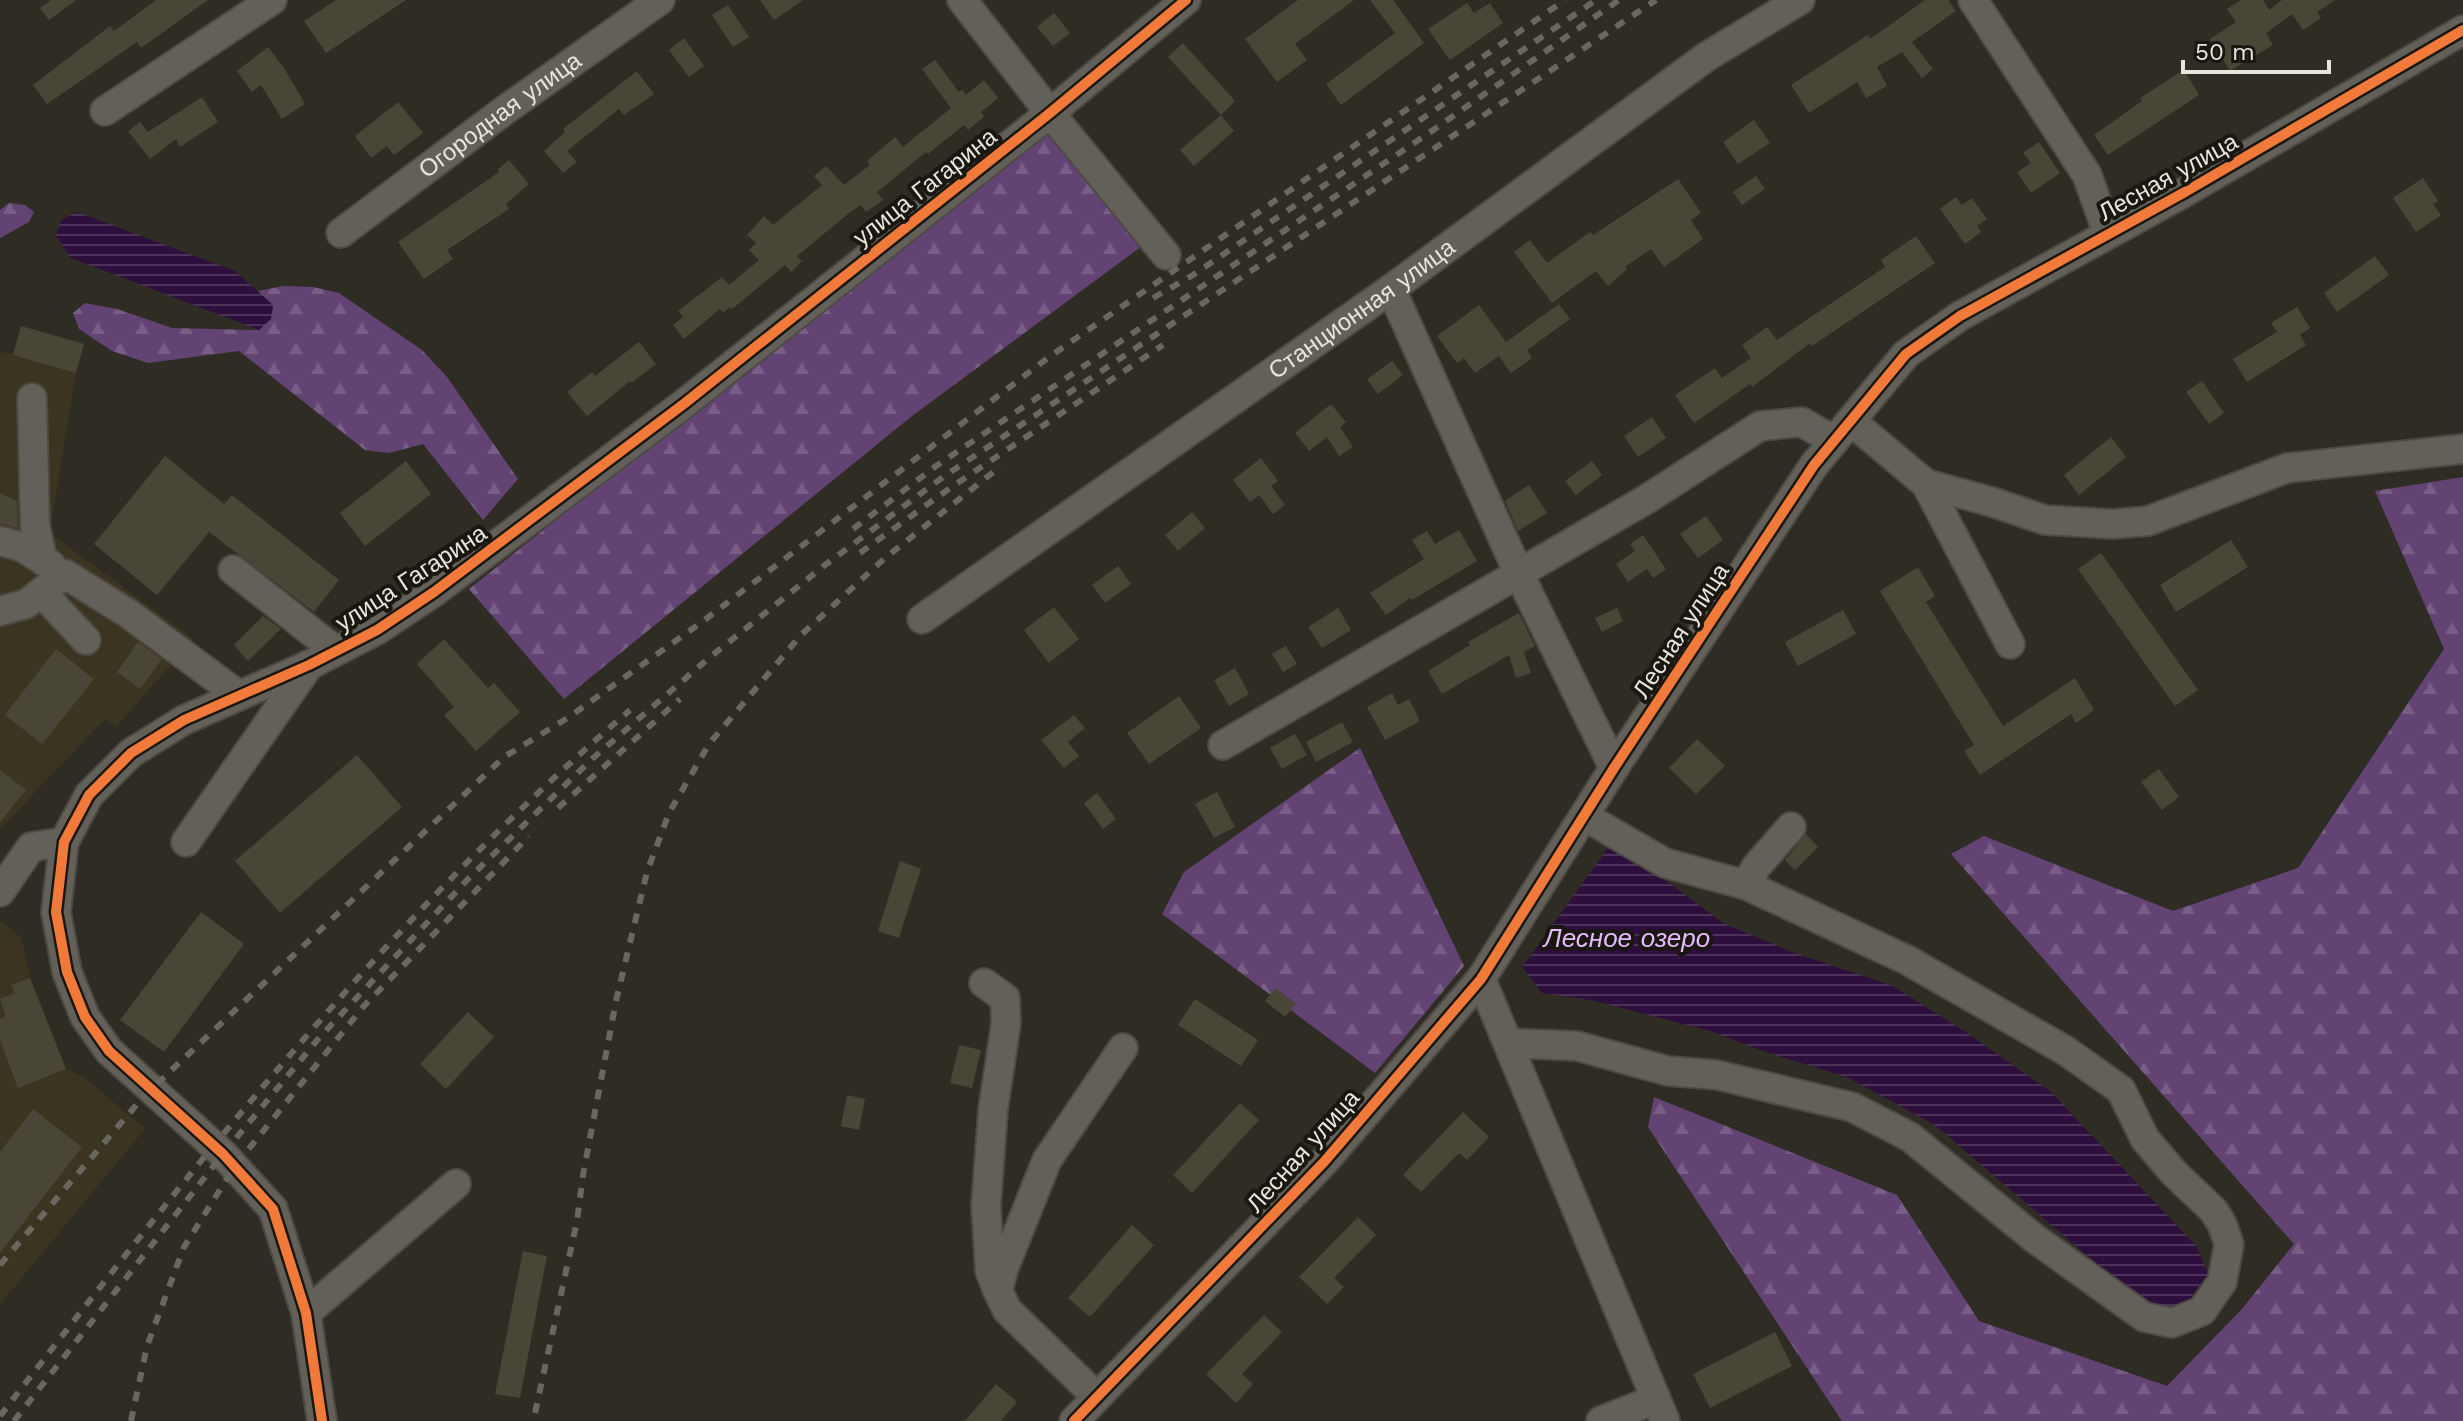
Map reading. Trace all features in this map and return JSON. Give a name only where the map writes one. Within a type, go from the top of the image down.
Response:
[{"type":"street","points":[[105,111],[272,0]]},
{"type":"street","name":"Огородная улица","points":[[341,233],[505,110],[660,0]]},
{"type":"street","points":[[962,0],[1166,255]]},
{"type":"street","name":"улица Гагарина","points":[[322,1421],[306,1313],[273,1209],[223,1154],[109,1051],[85,1017],[67,972],[56,912],[64,842],[89,795],[131,753],[184,720],[237,694],[309,665],[377,630],[497,546],[685,403],[1050,113],[1186,0]]},
{"type":"street","name":"Станционная улица","points":[[922,619],[1391,289],[1706,57],[1800,0]]},
{"type":"street","points":[[1973,0],[2087,175],[2108,234]]},
{"type":"street","name":"Лесная улица","points":[[1074,1421],[1324,1162],[1481,979],[1614,768],[1814,465],[1906,354],[1960,316],[2463,30]]},
{"type":"street","points":[[1391,289],[1519,574],[1614,768]]},
{"type":"street","points":[[32,398],[35,525],[54,567]]},
{"type":"street","points":[[1223,745],[1647,499],[1760,426],[1802,422],[1843,431],[1926,484],[2045,520],[2113,524],[2148,521],[2287,468],[2463,449]]},
{"type":"street","points":[[1926,484],[2010,644]]},
{"type":"street","points":[[0,541],[22,547],[129,614],[237,694]]},
{"type":"street","points":[[0,611],[26,604],[41,592],[54,567]]},
{"type":"street","points":[[233,570],[336,651]]},
{"type":"street","points":[[41,592],[86,640]]},
{"type":"street","points":[[186,842],[309,665]]},
{"type":"street","points":[[1508,1043],[1577,1046],[1668,1071],[1717,1075],[1852,1107],[1910,1137],[2034,1238],[2144,1317],[2172,1323],[2202,1311],[2222,1282],[2229,1244],[2222,1224],[2214,1211],[2174,1173],[2145,1139],[2121,1090],[2066,1051],[1907,960],[1746,885],[1665,863],[1584,816]]},
{"type":"street","points":[[1746,885],[1756,867],[1791,827]]},
{"type":"street","points":[[0,892],[31,847],[64,842]]},
{"type":"street","points":[[1481,979],[1660,1410],[1601,1421]]},
{"type":"street","points":[[984,983],[1005,998],[1006,1011],[993,1110],[986,1206],[990,1271],[1007,1310],[1097,1397]]},
{"type":"street","points":[[998,1291],[1003,1270],[1047,1160],[1123,1048]]},
{"type":"street","points":[[306,1313],[456,1184]]},
{"type":"shaded area","points":[[21,326],[84,344],[76,373],[50,533],[194,639],[116,727],[105,719],[0,829],[0,352],[13,354]]},
{"type":"shaded area","points":[[0,920],[22,938],[30,978],[66,1069],[84,1077],[145,1129],[0,1304]]},
{"type":"green space","points":[[1049,129],[1142,246],[912,416],[564,699],[469,589]]},
{"type":"green space","points":[[9,203],[25,205],[34,212],[29,222],[0,238],[0,210]]},
{"type":"green space","points":[[283,286],[313,287],[339,293],[422,350],[447,377],[518,479],[483,520],[423,444],[389,453],[365,450],[239,351],[148,363],[112,351],[79,329],[73,313],[85,303],[117,309],[172,328],[259,330],[270,319],[273,306],[258,291]]},
{"type":"green space","points":[[2463,477],[2463,1421],[1842,1421],[1648,1127],[1654,1097],[1897,1195],[1979,1321],[2167,1386],[2242,1309],[2294,1244],[1951,854],[1984,836],[2173,911],[2298,868],[2444,649],[2375,491]]},
{"type":"green space","points":[[1360,748],[1464,966],[1375,1073],[1162,914],[1184,872]]},
{"type":"water","points":[[77,212],[235,271],[273,305],[271,319],[259,330],[71,258],[56,236],[61,220]]},
{"type":"water","name":"Лесное озеро","points":[[1611,844],[1633,856],[1723,923],[1792,952],[1893,986],[2050,1091],[2197,1247],[2208,1274],[2190,1299],[2155,1314],[1935,1125],[1847,1077],[1707,1030],[1591,1000],[1542,993],[1522,967]]},
{"type":"building","points":[[51,0],[76,0],[49,20],[40,8]]},
{"type":"building","points":[[156,0],[208,0],[141,48],[137,42],[47,104],[33,85],[110,26],[114,31]]},
{"type":"building","points":[[336,0],[406,0],[326,53],[304,21]]},
{"type":"building","points":[[760,0],[803,0],[774,20]]},
{"type":"building","points":[[1298,0],[1354,0],[1295,44],[1307,60],[1277,82],[1245,39]]},
{"type":"building","points":[[1370,0],[1393,0],[1424,43],[1341,105],[1326,84],[1395,33]]},
{"type":"building","points":[[1925,0],[1948,0],[1956,11],[1912,42],[1933,69],[1922,78],[1902,52],[1877,67],[1887,86],[1866,98],[1857,82],[1809,113],[1791,85],[1868,35],[1870,39]]},
{"type":"building","points":[[2241,0],[2263,0],[2269,10],[2282,0],[2335,0],[2317,12],[2321,18],[2303,30],[2292,14],[2266,33],[2273,45],[2230,71],[2210,39],[2236,22],[2227,9]]},
{"type":"building","points":[[1467,3],[1474,13],[1490,3],[1503,23],[1450,60],[1428,29]]},
{"type":"building","points":[[728,5],[749,37],[733,47],[712,15]]},
{"type":"building","points":[[1054,13],[1070,33],[1053,46],[1037,27]]},
{"type":"building","points":[[684,38],[704,66],[689,77],[669,50]]},
{"type":"building","points":[[1183,43],[1235,101],[1221,115],[1168,57]]},
{"type":"building","points":[[268,47],[305,104],[282,119],[261,85],[252,92],[237,71]]},
{"type":"building","points":[[935,60],[959,92],[962,90],[966,95],[984,80],[998,98],[981,112],[984,117],[968,130],[964,125],[877,192],[883,200],[866,212],[861,205],[849,213],[797,256],[802,261],[791,272],[785,265],[732,309],[730,307],[723,313],[720,309],[684,339],[673,325],[683,317],[678,311],[722,277],[729,285],[759,260],[749,250],[756,243],[747,235],[764,216],[773,225],[822,185],[814,176],[826,166],[844,185],[870,165],[867,161],[895,137],[903,147],[951,108],[922,69]]},
{"type":"building","points":[[2184,70],[2199,95],[2108,155],[2094,135],[2142,101],[2140,98]]},
{"type":"building","points":[[637,71],[654,94],[624,115],[619,109],[567,151],[577,162],[563,173],[544,151],[565,132],[563,129]]},
{"type":"building","points":[[202,97],[218,122],[180,147],[176,139],[150,159],[128,131],[140,122],[148,132]]},
{"type":"building","points":[[398,102],[423,133],[394,155],[387,146],[371,158],[355,136]]},
{"type":"building","points":[[1221,115],[1234,131],[1194,166],[1180,150]]},
{"type":"building","points":[[1754,120],[1770,143],[1738,164],[1723,142]]},
{"type":"building","points":[[2039,142],[2060,173],[2031,193],[2017,172],[2031,163],[2023,153]]},
{"type":"building","points":[[509,160],[529,184],[506,204],[509,209],[447,250],[453,259],[424,279],[398,242],[499,172],[497,170]]},
{"type":"building","points":[[1756,176],[1765,189],[1742,205],[1733,192]]},
{"type":"building","points":[[2423,178],[2438,201],[2433,204],[2441,215],[2416,232],[2393,198]]},
{"type":"building","points":[[1678,179],[1701,213],[1691,220],[1703,239],[1664,267],[1651,249],[1625,267],[1627,269],[1608,286],[1596,271],[1552,303],[1514,252],[1530,240],[1547,263],[1590,232],[1593,235]]},
{"type":"building","points":[[1956,197],[1962,205],[1972,198],[1987,219],[1977,226],[1981,232],[1965,244],[1940,209]]},
{"type":"building","points":[[1916,236],[1935,263],[1812,346],[1810,343],[1752,387],[1750,384],[1694,423],[1675,395],[1715,368],[1722,378],[1751,358],[1742,345],[1767,327],[1777,340],[1885,267],[1881,260]]},
{"type":"building","points":[[2375,256],[2389,275],[2337,312],[2324,293]]},
{"type":"building","points":[[1559,304],[1570,319],[1527,350],[1532,358],[1511,373],[1499,356],[1475,373],[1464,358],[1457,363],[1437,336],[1479,305],[1506,342]]},
{"type":"building","points":[[2297,307],[2310,328],[2300,335],[2306,345],[2247,382],[2233,359],[2277,332],[2271,323]]},
{"type":"building","points":[[21,326],[84,344],[76,373],[13,355]]},
{"type":"building","points":[[639,342],[656,364],[587,416],[567,392],[592,372],[595,376]]},
{"type":"building","points":[[1392,361],[1403,375],[1378,394],[1367,379]]},
{"type":"building","points":[[2202,381],[2224,413],[2209,424],[2186,392]]},
{"type":"building","points":[[1331,404],[1346,422],[1340,427],[1353,447],[1339,456],[1327,437],[1309,451],[1295,433]]},
{"type":"building","points":[[1652,417],[1666,438],[1638,457],[1624,436]]},
{"type":"building","points":[[2111,437],[2126,457],[2079,495],[2064,475]]},
{"type":"building","points":[[165,456],[224,504],[232,495],[339,580],[314,612],[209,532],[157,595],[94,544]]},
{"type":"building","points":[[1261,458],[1278,481],[1271,486],[1285,505],[1273,514],[1259,495],[1250,502],[1233,480]]},
{"type":"building","points":[[406,461],[431,494],[365,546],[340,513]]},
{"type":"building","points":[[1592,461],[1602,475],[1576,495],[1565,481]]},
{"type":"building","points":[[1529,485],[1547,513],[1518,531],[1505,501]]},
{"type":"building","points":[[0,493],[17,501],[18,528],[0,524]]},
{"type":"building","points":[[1192,512],[1205,528],[1178,551],[1165,535]]},
{"type":"building","points":[[1706,516],[1723,540],[1698,558],[1680,534]]},
{"type":"building","points":[[1459,530],[1477,561],[1386,615],[1370,593],[1424,559],[1412,540],[1427,531],[1435,544]]},
{"type":"building","points":[[1643,535],[1666,569],[1653,578],[1647,569],[1628,582],[1616,564],[1635,551],[1630,544]]},
{"type":"building","points":[[2231,540],[2248,567],[2176,612],[2160,585]]},
{"type":"building","points":[[2101,553],[2198,690],[2175,706],[2078,569]]},
{"type":"building","points":[[1118,566],[1131,584],[1105,603],[1092,585]]},
{"type":"building","points":[[1918,567],[1935,596],[1926,602],[2003,726],[2075,678],[2094,710],[2076,723],[2071,714],[1980,775],[1964,751],[1974,745],[1880,591]]},
{"type":"building","points":[[1054,607],[1079,639],[1049,663],[1024,630]]},
{"type":"building","points":[[1338,608],[1351,630],[1322,648],[1308,627]]},
{"type":"building","points":[[1617,608],[1623,621],[1602,632],[1595,618]]},
{"type":"building","points":[[1843,610],[1856,634],[1798,666],[1785,642]]},
{"type":"building","points":[[1519,613],[1535,646],[1524,652],[1531,673],[1516,678],[1509,655],[1442,694],[1428,671],[1470,645],[1468,642]]},
{"type":"building","points":[[263,616],[281,629],[248,661],[234,645]]},
{"type":"building","points":[[444,639],[488,688],[494,683],[520,712],[476,751],[444,715],[454,707],[417,664]]},
{"type":"building","points":[[138,642],[162,659],[140,689],[117,672]]},
{"type":"building","points":[[1286,646],[1297,664],[1283,672],[1272,654]]},
{"type":"building","points":[[56,649],[94,679],[42,744],[5,715]]},
{"type":"building","points":[[1235,668],[1249,694],[1229,706],[1214,680]]},
{"type":"building","points":[[1392,693],[1398,705],[1409,699],[1420,721],[1385,740],[1367,707]]},
{"type":"building","points":[[1179,696],[1201,728],[1149,764],[1127,733]]},
{"type":"building","points":[[1074,715],[1085,728],[1068,742],[1079,756],[1064,768],[1041,740]]},
{"type":"building","points":[[1342,722],[1353,742],[1316,762],[1306,742]]},
{"type":"building","points":[[1295,734],[1307,755],[1282,769],[1270,748]]},
{"type":"building","points":[[1697,739],[1725,766],[1696,794],[1669,768]]},
{"type":"building","points":[[357,755],[402,807],[280,913],[235,861]]},
{"type":"building","points":[[2159,769],[2179,797],[2162,810],[2141,782]]},
{"type":"building","points":[[0,770],[26,790],[0,822]]},
{"type":"building","points":[[1217,792],[1235,827],[1214,838],[1195,804]]},
{"type":"building","points":[[1097,793],[1116,819],[1103,829],[1084,803]]},
{"type":"building","points":[[1806,834],[1818,847],[1795,870],[1785,860]]},
{"type":"building","points":[[900,861],[921,869],[899,938],[878,931]]},
{"type":"building","points":[[201,912],[244,944],[164,1052],[120,1020]]},
{"type":"building","points":[[30,978],[66,1069],[18,1088],[0,1040],[0,1019],[6,1017],[0,999],[15,993],[11,985]]},
{"type":"building","points":[[1276,988],[1296,1004],[1285,1017],[1265,1001]]},
{"type":"building","points":[[1195,999],[1258,1040],[1241,1066],[1178,1025]]},
{"type":"building","points":[[468,1012],[494,1037],[446,1089],[420,1064]]},
{"type":"building","points":[[959,1045],[981,1050],[972,1088],[950,1083]]},
{"type":"building","points":[[847,1095],[865,1099],[859,1130],[841,1126]]},
{"type":"building","points":[[1240,1103],[1259,1120],[1192,1193],[1173,1175]]},
{"type":"building","points":[[33,1109],[82,1147],[0,1253],[0,1152]]},
{"type":"building","points":[[1463,1112],[1489,1137],[1467,1160],[1459,1153],[1421,1192],[1403,1175]]},
{"type":"building","points":[[1358,1217],[1376,1235],[1334,1278],[1344,1287],[1327,1304],[1299,1277]]},
{"type":"building","points":[[1132,1225],[1154,1245],[1090,1317],[1068,1298]]},
{"type":"building","points":[[523,1251],[547,1256],[520,1398],[495,1394]]},
{"type":"building","points":[[1264,1315],[1282,1332],[1242,1374],[1253,1384],[1236,1403],[1206,1374]]},
{"type":"building","points":[[1775,1332],[1792,1366],[1710,1408],[1693,1374]]},
{"type":"building","points":[[996,1384],[1017,1402],[1001,1421],[965,1421]]},
{"type":"railway","points":[[0,1265],[144,1096],[504,757],[569,717],[702,622],[1049,357],[1565,0]]},
{"type":"railway","points":[[1153,298],[1193,275],[1596,0]]},
{"type":"railway","points":[[853,529],[936,466],[1426,135],[1619,0]]},
{"type":"railway","points":[[14,1421],[223,1154],[319,1038],[469,878],[592,759],[709,658],[825,565],[943,477],[1656,0]]},
{"type":"railway","points":[[860,553],[950,488],[1163,345]]},
{"type":"railway","points":[[535,1413],[577,1221],[616,1001],[647,872],[669,813],[709,744],[801,635],[885,558],[1001,466]]},
{"type":"railway","points":[[558,808],[680,699]]},
{"type":"railway","points":[[0,1416],[221,1137],[376,958],[457,872],[630,710]]},
{"type":"railway","points":[[131,1421],[147,1346],[184,1247],[235,1166],[363,1007],[529,836]]},
{"type":"cycle path","points":[[322,1421],[306,1313],[273,1209],[223,1154],[109,1051],[85,1017],[67,972],[56,912],[64,842],[89,795],[131,753],[184,720],[309,665],[377,630],[434,592],[685,403],[1050,113],[1186,0]]},
{"type":"cycle path","points":[[1074,1421],[1324,1162],[1481,979],[1614,768],[1814,465],[1906,354],[1960,316],[2185,192],[2463,30]]}]
